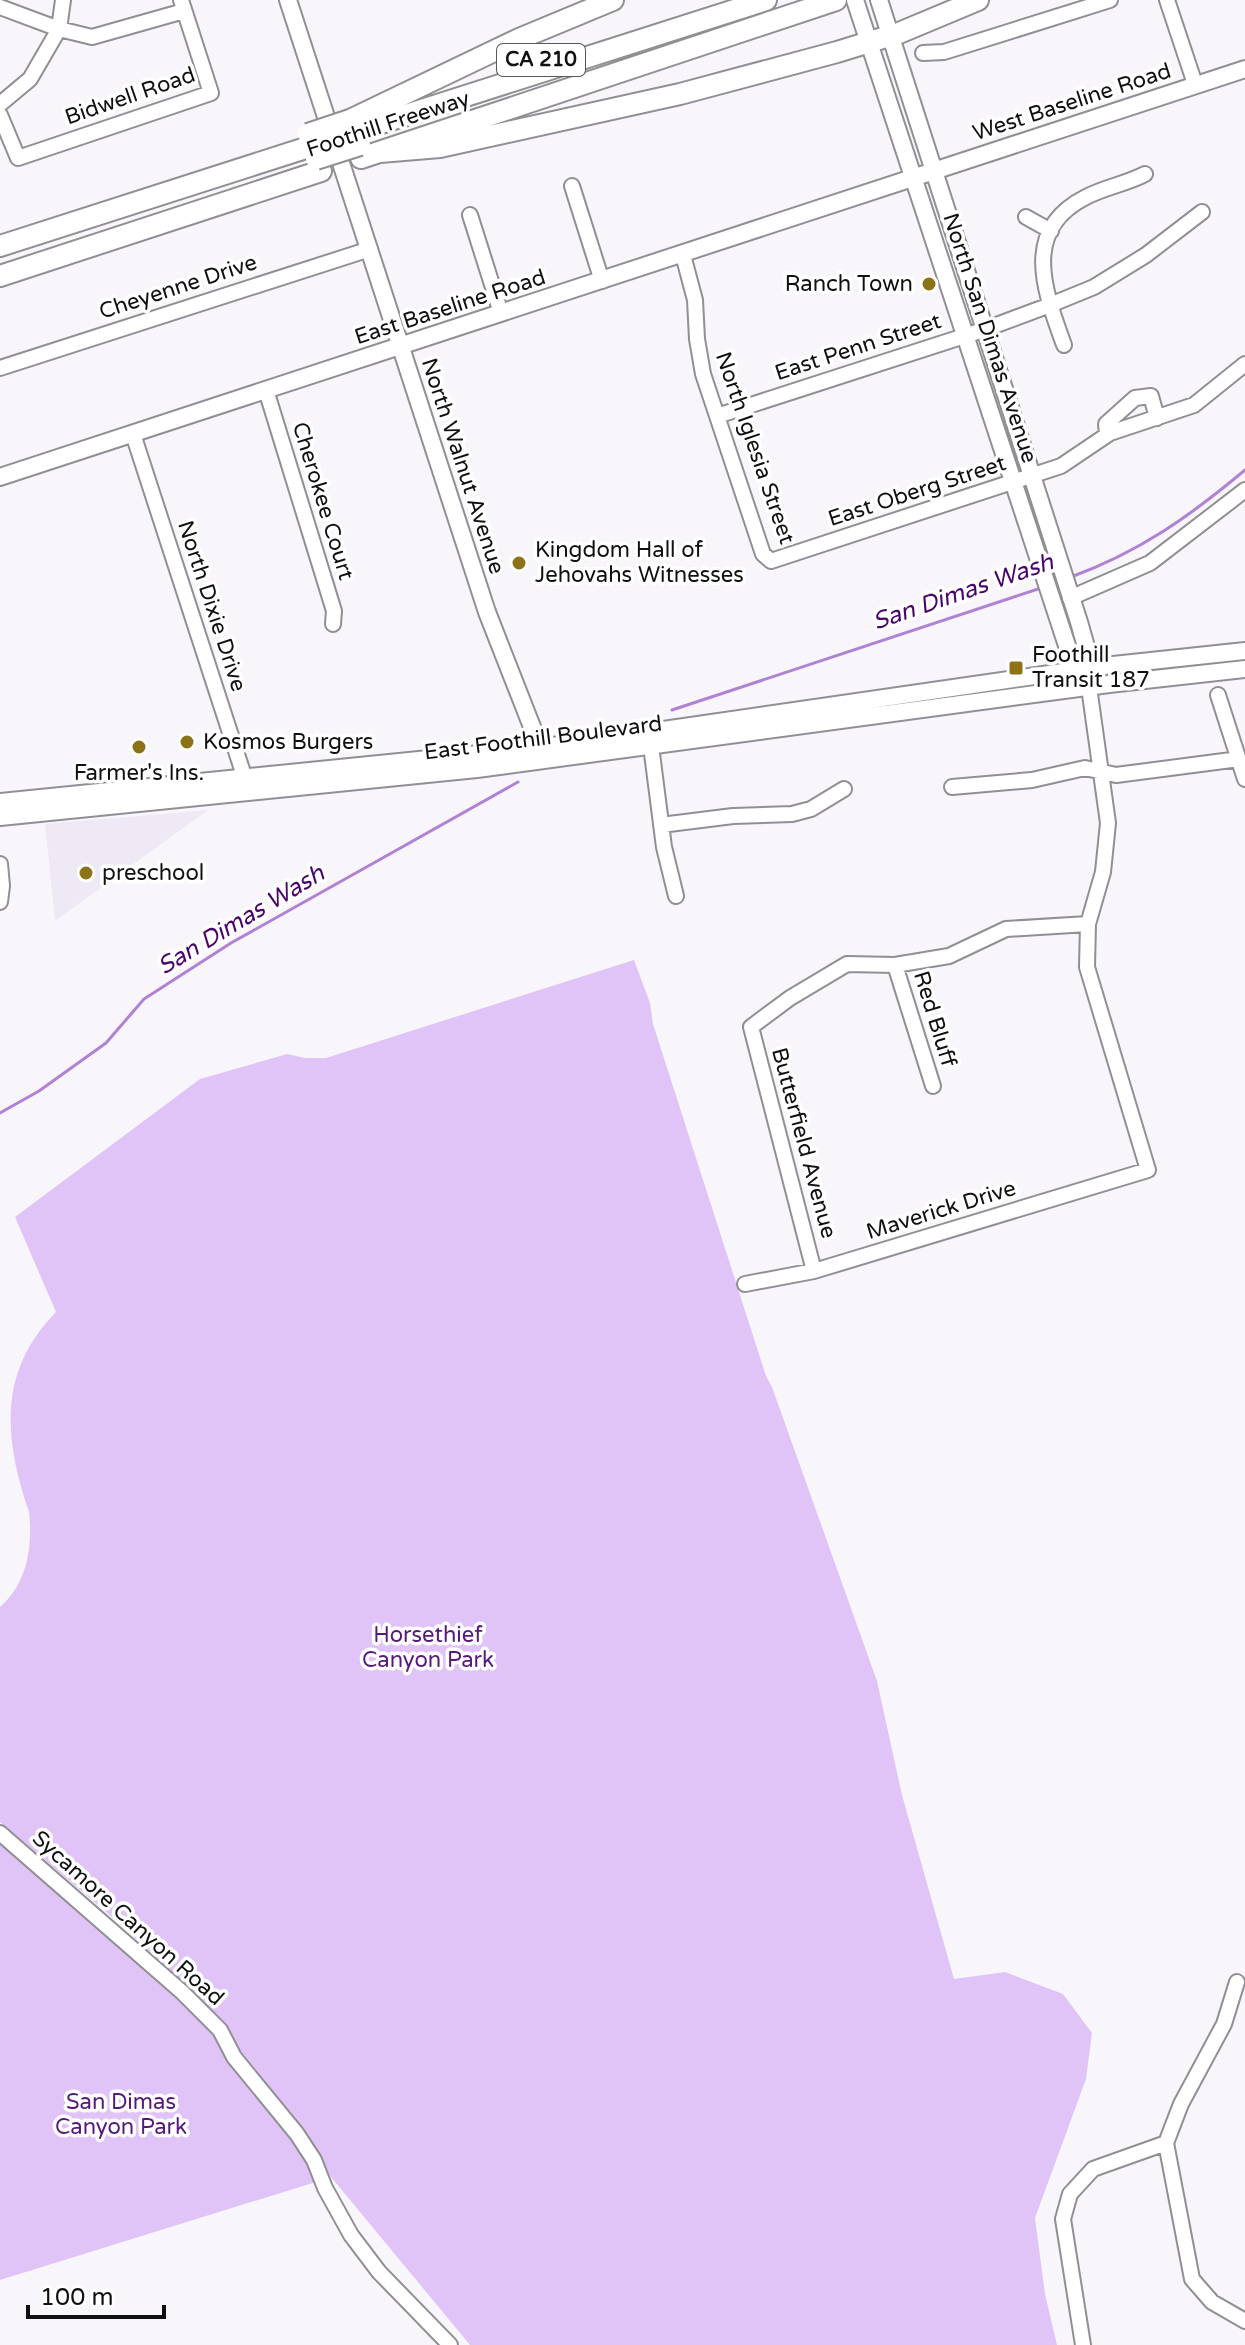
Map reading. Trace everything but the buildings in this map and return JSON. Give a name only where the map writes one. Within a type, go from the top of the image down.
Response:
[{"type":"highway","points":[[361,141],[519,39],[613,0]]},
{"type":"highway","name":"Foothill Freeway","points":[[0,276],[315,152],[361,141],[731,0]]},
{"type":"highway","points":[[361,141],[766,0]]},
{"type":"highway","points":[[361,141],[440,147],[615,109],[868,42],[978,0]]},
{"type":"highway","name":"Foothill Freeway","points":[[0,236],[361,141],[451,114],[479,120],[832,2]]},
{"type":"highway","points":[[0,246],[315,152]]},
{"type":"highway","points":[[0,261],[315,152]]},
{"type":"main road","name":"North Walnut Avenue","points":[[288,0],[487,612],[542,754]]},
{"type":"main road","name":"North San Dimas Avenue","points":[[855,0],[966,335],[1059,586],[1089,687]]},
{"type":"main road","name":"North San Dimas Avenue","points":[[879,0],[983,330],[1022,480]]},
{"type":"main road","name":"West Baseline Road","points":[[914,178],[1245,69]]},
{"type":"main road","name":"East Baseline Road","points":[[0,476],[914,178]]},
{"type":"main road","name":"East Foothill Boulevard","points":[[650,740],[1083,669],[1245,651]]},
{"type":"main road","name":"East Foothill Boulevard","points":[[0,802],[247,784],[400,778],[650,740],[1245,669]]},
{"type":"main road","name":"East Foothill Boulevard","points":[[0,817],[247,784]]},
{"type":"street","points":[[0,104],[30,79],[59,29],[63,0]]},
{"type":"street","points":[[923,53],[944,52],[1110,0]]},
{"type":"street","points":[[1167,0],[1195,84]]},
{"type":"street","points":[[0,7],[59,29],[92,37],[183,6]]},
{"type":"street","name":"Bidwell Road","points":[[0,115],[18,158],[211,93],[183,6]]},
{"type":"street","points":[[1064,345],[1042,275],[1041,257],[1051,231],[1064,213],[1086,197],[1127,184],[1145,174]]},
{"type":"street","points":[[572,186],[602,281]]},
{"type":"street","name":"East Penn Street","points":[[717,416],[983,330],[1094,287],[1146,255],[1202,212]]},
{"type":"street","points":[[470,215],[501,313]]},
{"type":"street","points":[[1026,217],[1051,231]]},
{"type":"street","name":"Cheyenne Drive","points":[[0,368],[370,249]]},
{"type":"street","name":"North Iglesia Street","points":[[683,255],[695,300],[703,374],[763,554],[771,561]]},
{"type":"street","points":[[1157,418],[1151,396],[1135,398],[1106,424],[1107,434],[1157,418],[1194,405],[1245,364]]},
{"type":"street","name":"Cherokee Court","points":[[266,390],[334,611],[333,624]]},
{"type":"street","name":"North Dixie Drive","points":[[133,434],[247,784]]},
{"type":"street","name":"East Oberg Street","points":[[771,561],[1061,466],[1107,434]]},
{"type":"street","points":[[1059,586],[1150,563],[1245,490]]},
{"type":"street","points":[[895,965],[949,956],[1006,929],[1088,924],[1103,872],[1108,823],[1089,687]]},
{"type":"street","points":[[1218,695],[1245,779]]},
{"type":"street","points":[[650,740],[661,825],[676,896]]},
{"type":"street","points":[[952,787],[1032,780],[1085,768],[1116,775],[1239,759]]},
{"type":"street","points":[[661,825],[733,816],[792,814],[811,809],[844,789]]},
{"type":"street","points":[[0,864],[0,902]]},
{"type":"street","name":"Maverick Drive","points":[[745,1284],[814,1271],[1148,1170],[1087,967],[1088,924]]},
{"type":"street","name":"Butterfield Avenue","points":[[814,1271],[751,1027],[790,998],[847,964],[895,965]]},
{"type":"street","name":"Red Bluff","points":[[895,965],[933,1086]]},
{"type":"street","name":"Sycamore Canyon Road","points":[[0,1833],[182,1992],[220,2030],[234,2057],[297,2134],[314,2160],[325,2188],[351,2235],[379,2272],[450,2345]]},
{"type":"street","points":[[1237,1982],[1224,2024],[1181,2104],[1166,2143],[1192,2279],[1212,2302],[1245,2321]]},
{"type":"street","points":[[1083,2345],[1063,2219],[1070,2194],[1093,2169],[1166,2143]]},
{"type":"shaded area","name":"preschool","points":[[208,810],[55,921],[45,824]]},
{"type":"green space","name":"Horsethief Canyon Park","points":[[634,960],[766,1376],[877,1681],[902,1795],[954,1979],[1005,1972],[1063,1994],[1092,2033],[1086,2079],[1035,2218],[1045,2294],[1057,2345],[470,2345],[331,2177],[309,2136],[193,1991],[0,1822],[0,1607],[22,1576],[30,1538],[29,1512],[14,1456],[11,1404],[24,1356],[56,1312],[15,1217],[200,1079],[287,1054],[326,1058]]},
{"type":"green space","name":"San Dimas Canyon Park","points":[[0,1842],[181,1999],[213,2035],[309,2164],[316,2182],[0,2280]]},
{"type":"waterway","name":"San Dimas Wash","points":[[1071,577],[1141,545],[1204,503],[1245,470]]},
{"type":"waterway","name":"San Dimas Wash","points":[[672,710],[1041,588]]},
{"type":"waterway","name":"San Dimas Wash","points":[[0,1113],[39,1091],[106,1043],[144,999],[231,943],[518,782]]},
{"type":"place","name":"Ranch Town","points":[[929,284]]},
{"type":"place","name":"Kingdom Hall of Jehovahs Witnesses","points":[[519,563]]},
{"type":"place","name":"Foothill Transit 187","points":[[1016,668]]},
{"type":"place","name":"Kosmos Burgers","points":[[187,742]]},
{"type":"place","name":"Farmer's Ins.","points":[[139,747]]},
{"type":"place","name":"preschool","points":[[86,873]]}]
